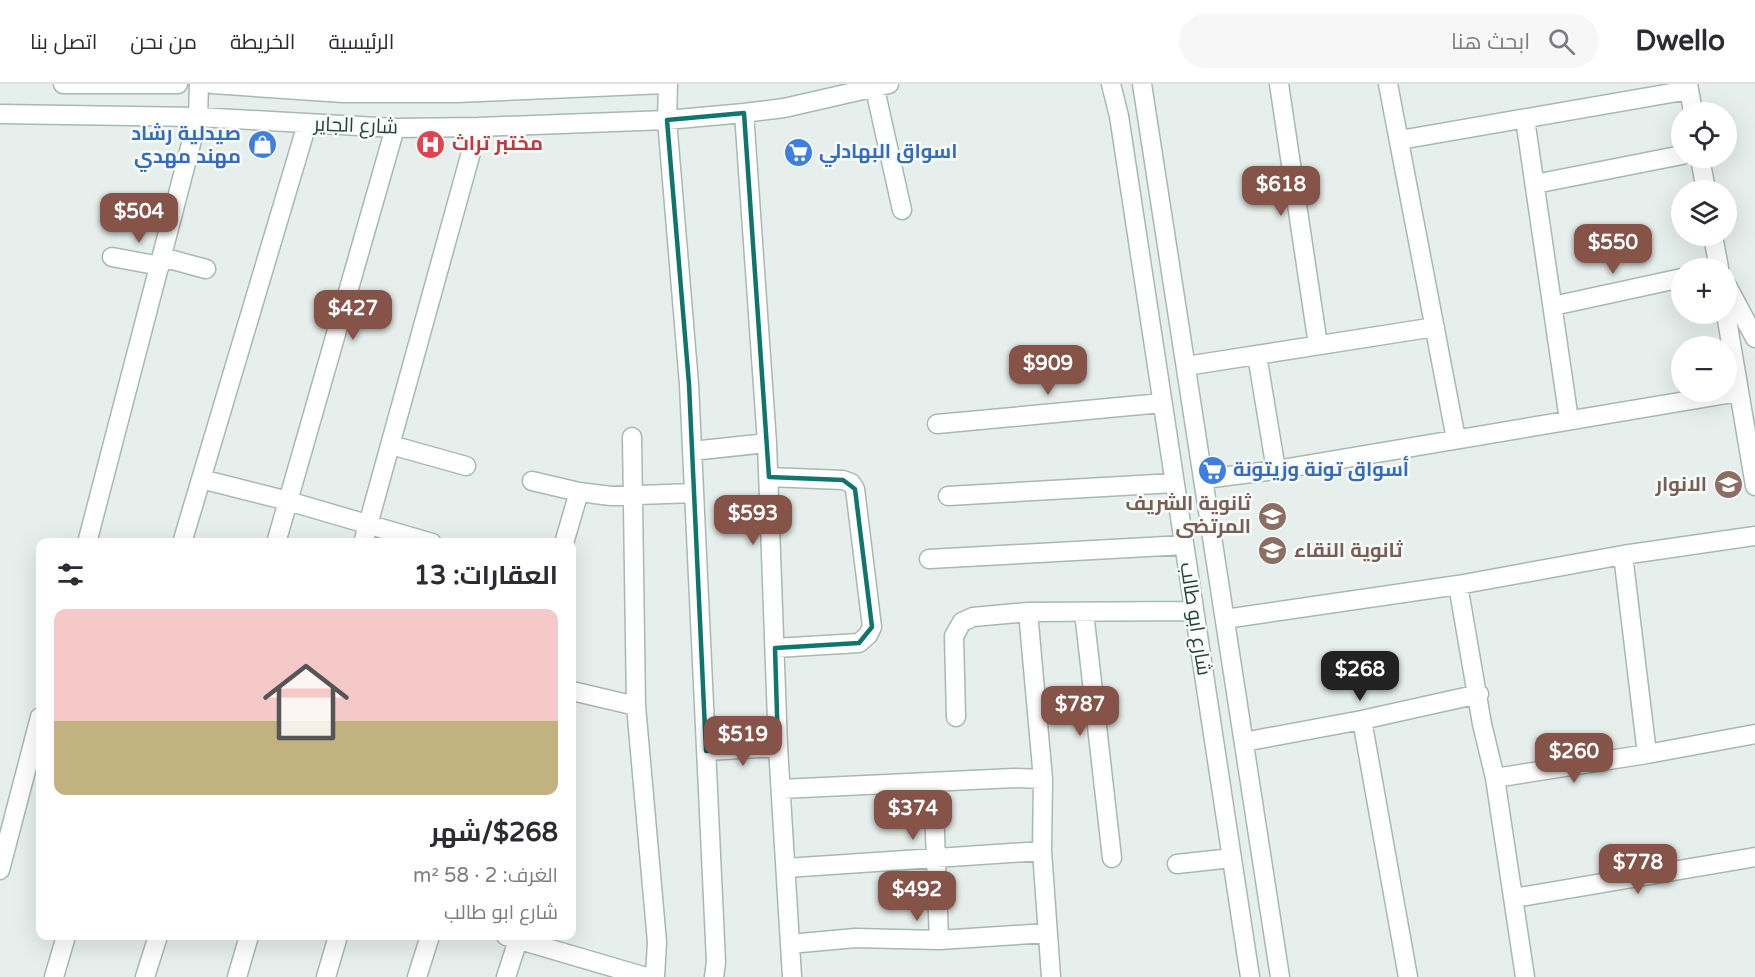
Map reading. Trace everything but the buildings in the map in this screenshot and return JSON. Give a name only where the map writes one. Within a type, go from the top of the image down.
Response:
[{"type":"street","points":[[63,84],[176,84],[175,117]]},
{"type":"street","points":[[88,538],[198,117],[200,84]]},
{"type":"street","name":"شارع الجاير","points":[[212,84],[343,88],[667,84]]},
{"type":"street","points":[[667,84],[666,120],[689,384],[716,962],[714,977]]},
{"type":"street","name":"شارع ابو طالب","points":[[1111,84],[1119,116],[1250,977]]},
{"type":"street","name":"شارع ابو طالب","points":[[1142,84],[1280,977]]},
{"type":"street","points":[[1279,84],[1318,345]]},
{"type":"street","points":[[1388,84],[1456,440]]},
{"type":"street","points":[[882,86],[902,210]]},
{"type":"street","name":"شارع الجاير","points":[[0,114],[198,117],[395,128],[478,127],[666,120],[744,113],[784,108],[882,86]]},
{"type":"street","points":[[1400,140],[1689,87],[1691,102]]},
{"type":"street","points":[[1119,116],[1147,109]]},
{"type":"street","points":[[744,113],[769,477],[778,747],[792,977]]},
{"type":"street","points":[[1526,118],[1569,420]]},
{"type":"street","points":[[183,538],[307,124]]},
{"type":"street","points":[[365,538],[478,127]]},
{"type":"street","points":[[277,538],[395,128]]},
{"type":"street","points":[[1535,184],[1671,158]]},
{"type":"street","points":[[112,258],[206,269]]},
{"type":"street","points":[[1553,306],[1671,280]]},
{"type":"street","points":[[1737,304],[1755,338]]},
{"type":"street","points":[[1728,324],[1755,486]]},
{"type":"street","points":[[1186,366],[1435,327]]},
{"type":"street","points":[[1257,355],[1276,470]]},
{"type":"street","points":[[1203,479],[1276,470],[1739,392]]},
{"type":"street","points":[[937,424],[1162,403]]},
{"type":"street","points":[[632,437],[636,706],[657,942],[655,977]]},
{"type":"street","points":[[692,451],[767,443]]},
{"type":"street","points":[[391,445],[466,466]]},
{"type":"street","points":[[769,477],[843,480],[851,483],[855,489],[872,627],[859,643],[775,648]]},
{"type":"street","points":[[201,479],[288,501],[415,538]]},
{"type":"street","points":[[532,481],[579,492],[611,496],[694,493]]},
{"type":"street","points":[[948,496],[1174,483]]},
{"type":"street","points":[[565,538],[579,492]]},
{"type":"street","points":[[1225,619],[1458,585],[1623,555],[1755,536]]},
{"type":"street","points":[[929,559],[1184,545]]},
{"type":"street","points":[[1623,555],[1647,754]]},
{"type":"street","points":[[1458,585],[1479,694],[1482,724],[1495,777],[1525,977]]},
{"type":"street","points":[[956,717],[954,636],[962,622],[972,617],[1028,612],[1194,610]]},
{"type":"street","points":[[1028,612],[1043,778],[1042,851],[1051,977]]},
{"type":"street","points":[[1084,612],[1112,858]]},
{"type":"street","points":[[576,692],[636,706]]},
{"type":"street","points":[[1249,741],[1362,720],[1479,694]]},
{"type":"street","points":[[1362,720],[1408,977]]},
{"type":"street","points":[[0,870],[36,732]]},
{"type":"street","points":[[1495,777],[1647,754],[1755,734]]},
{"type":"street","points":[[706,751],[778,747]]},
{"type":"street","points":[[781,789],[1043,778]]},
{"type":"street","points":[[933,782],[939,940]]},
{"type":"street","points":[[786,868],[1042,851]]},
{"type":"street","points":[[1514,898],[1755,857]]},
{"type":"street","points":[[1177,864],[1232,858]]},
{"type":"street","points":[[1241,921],[1270,916]]},
{"type":"street","points":[[790,944],[855,938],[939,940],[1047,933]]},
{"type":"street","points":[[54,977],[65,940]]},
{"type":"street","points":[[145,977],[157,940]]},
{"type":"street","points":[[237,977],[248,940]]},
{"type":"street","points":[[326,977],[337,940]]},
{"type":"street","points":[[417,977],[429,940]]},
{"type":"street","points":[[506,977],[512,940]]},
{"type":"street","points":[[519,940],[646,977]]},
{"type":"highlighted area","points":[[744,113],[769,477],[843,480],[855,489],[872,627],[859,643],[775,648],[778,747],[706,751],[689,384],[667,120]]},
{"type":"place","name":"مختبر تراث","points":[[431,144]]},
{"type":"place","name":"صيدلية رشاد مهند مهدي","points":[[262,145]]},
{"type":"place","name":"اسواق البهادلي","points":[[798,152]]},
{"type":"place","name":"أسواق تونة وزيتونة","points":[[1212,470]]},
{"type":"place","name":"الانوار","points":[[1728,485]]},
{"type":"place","name":"ثانوية الشريف المرتضى","points":[[1272,516]]},
{"type":"place","name":"ثانوية النقاء","points":[[1273,551]]}]
